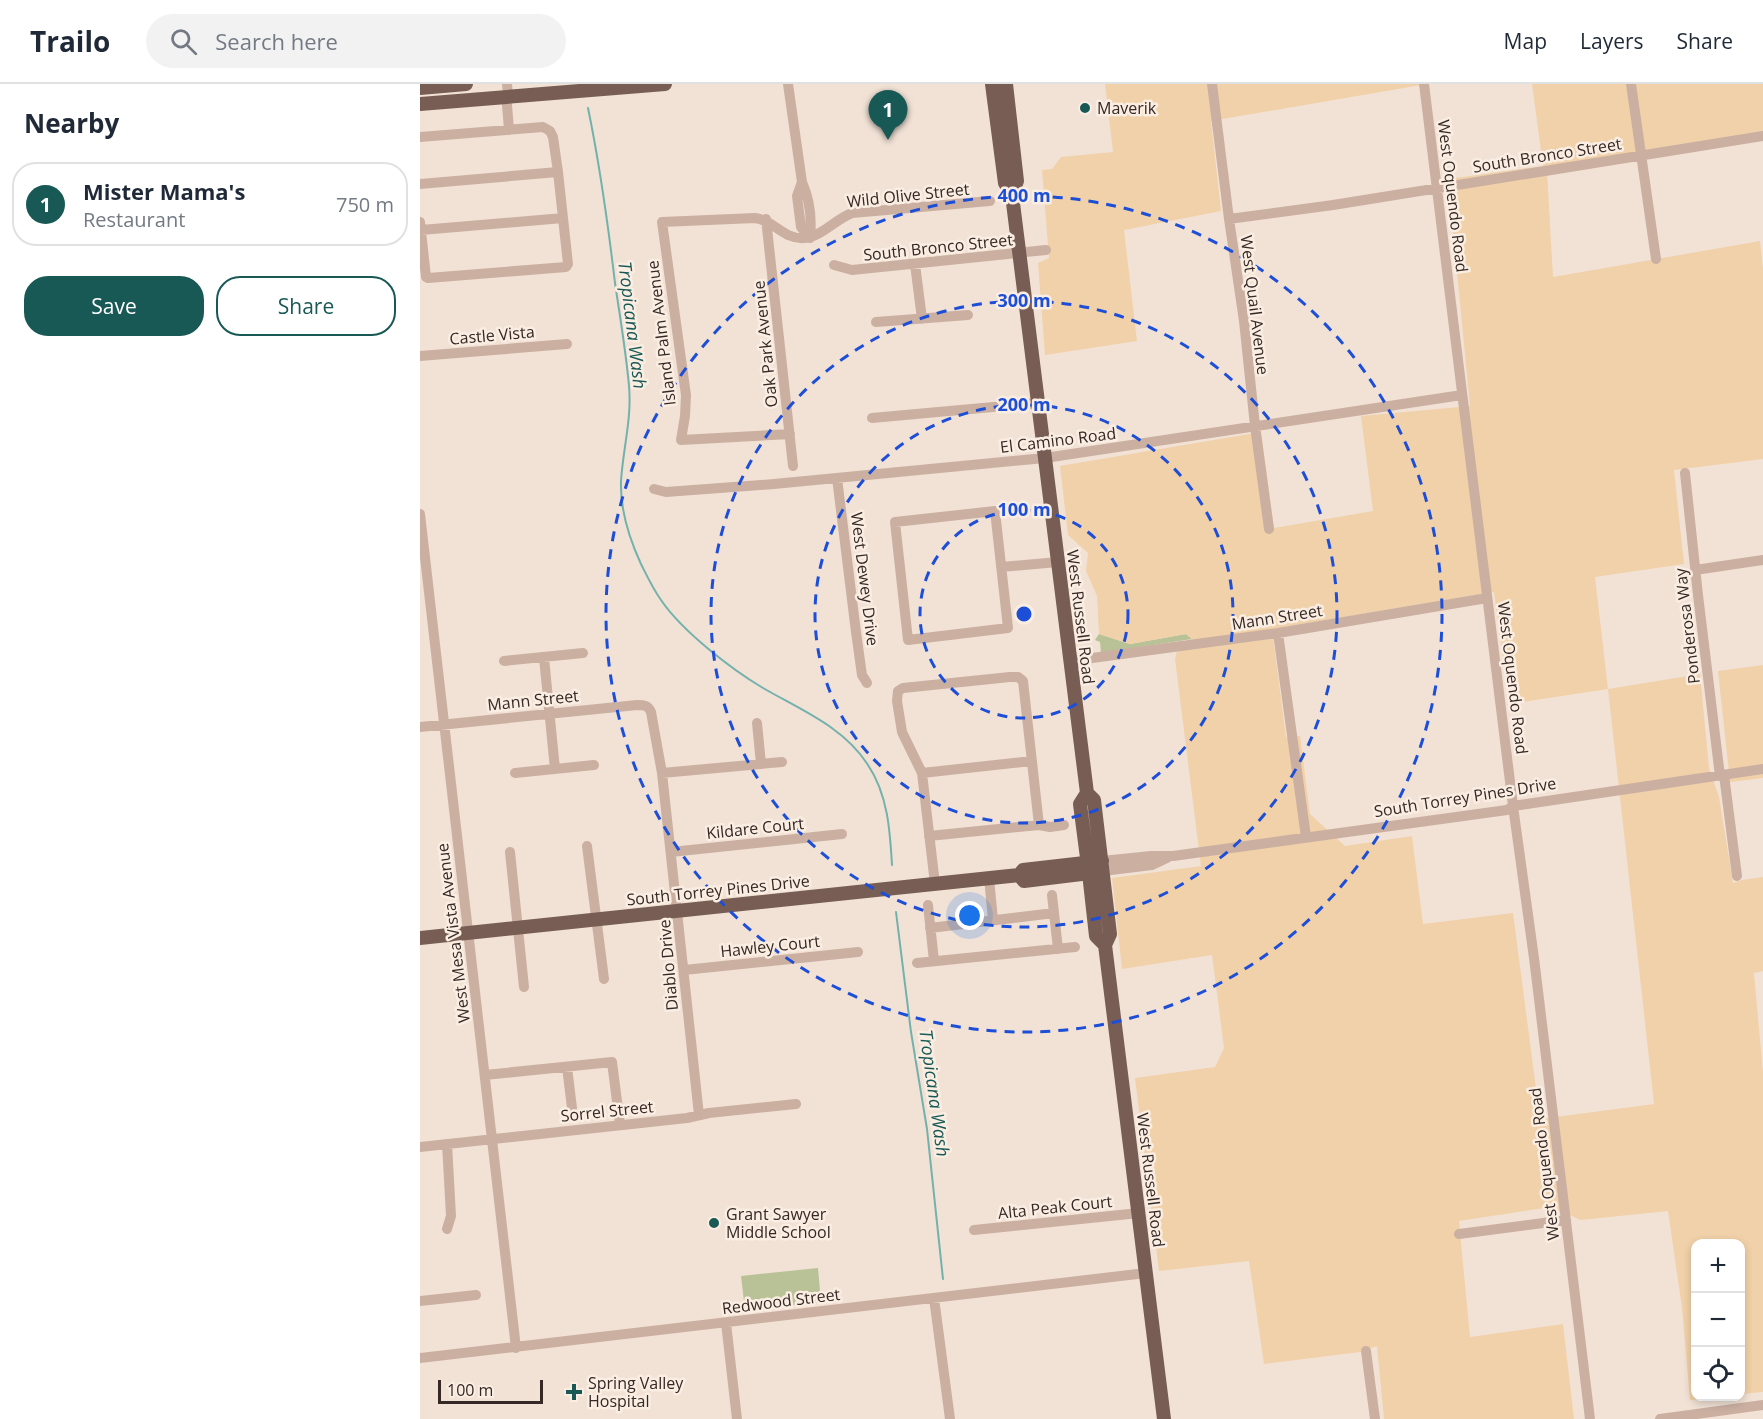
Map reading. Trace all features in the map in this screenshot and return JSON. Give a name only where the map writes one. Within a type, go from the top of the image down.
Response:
[{"type":"main road","points":[[420,88],[466,84]]},
{"type":"main road","points":[[420,104],[508,90],[665,84]]},
{"type":"main road","name":"West Russell Road","points":[[992,84],[1005,183],[1012,195],[1020,254],[1087,792],[1080,804],[1095,867],[1096,936],[1105,945],[1164,1419]]},
{"type":"main road","name":"West Russell Road","points":[[1006,84],[1017,181],[1012,195]]},
{"type":"main road","name":"South Torrey Pines Drive","points":[[420,938],[1018,875],[1023,870],[1095,867]]},
{"type":"street","points":[[766,219],[781,231],[794,237],[810,238],[808,196],[802,182],[788,84]]},
{"type":"street","name":"West Quail Avenue","points":[[1212,84],[1269,529]]},
{"type":"street","name":"West Oquendo Road","points":[[1424,84],[1590,1419]]},
{"type":"street","points":[[1631,84],[1656,259]]},
{"type":"street","points":[[508,90],[509,130]]},
{"type":"street","points":[[420,137],[543,127],[550,131],[558,172],[563,218],[568,264],[566,267],[426,277],[420,226],[563,218]]},
{"type":"street","name":"South Bronco Street","points":[[1229,219],[1763,136]]},
{"type":"street","points":[[420,184],[558,172]]},
{"type":"street","name":"Wild Olive Street","points":[[810,238],[852,213],[990,201]]},
{"type":"street","name":"Island Palm Avenue","points":[[766,219],[662,222],[686,395],[681,440],[790,434]]},
{"type":"street","name":"Oak Park Avenue","points":[[766,219],[794,466]]},
{"type":"street","name":"South Bronco Street","points":[[834,265],[852,270],[1046,250]]},
{"type":"street","points":[[915,264],[922,319]]},
{"type":"street","points":[[876,322],[968,315]]},
{"type":"street","name":"Castle Vista","points":[[420,356],[567,344]]},
{"type":"street","name":"El Camino Road","points":[[654,489],[666,492],[1045,458],[1462,395]]},
{"type":"street","points":[[872,418],[1038,403]]},
{"type":"street","name":"Ponderosa Way","points":[[1685,473],[1695,570],[1737,876]]},
{"type":"street","name":"West Dewey Drive","points":[[837,478],[862,675],[867,683]]},
{"type":"street","points":[[995,511],[1001,567],[1008,628],[908,640],[895,522],[995,511]]},
{"type":"street","name":"West Mesa Vista Avenue","points":[[420,514],[423,570],[516,1348]]},
{"type":"street","points":[[1695,570],[1763,560]]},
{"type":"street","points":[[1001,567],[1058,562]]},
{"type":"street","name":"Mann Street","points":[[1070,661],[1278,633],[1487,598]]},
{"type":"street","points":[[1278,633],[1306,837]]},
{"type":"street","points":[[504,661],[583,654]]},
{"type":"street","points":[[544,658],[555,769]]},
{"type":"street","points":[[935,884],[922,773],[903,732],[897,701],[898,691],[903,688],[1018,677],[1023,681],[1039,825]]},
{"type":"street","name":"Mann Street","points":[[420,727],[644,705],[649,707]]},
{"type":"street","name":"Diablo Drive","points":[[649,707],[662,773],[699,1115]]},
{"type":"street","points":[[757,723],[761,764]]},
{"type":"street","points":[[922,773],[1032,761]]},
{"type":"street","points":[[662,773],[782,762]]},
{"type":"street","points":[[515,773],[594,765]]},
{"type":"street","name":"South Torrey Pines Drive","points":[[1095,867],[1152,865],[1173,856],[1507,810],[1513,806],[1763,769]]},
{"type":"street","points":[[929,836],[1039,825],[1050,827],[1064,825]]},
{"type":"street","name":"Kildare Court","points":[[671,852],[842,834]]},
{"type":"street","points":[[586,846],[604,979]]},
{"type":"street","points":[[510,852],[524,987]]},
{"type":"street","points":[[989,878],[993,920]]},
{"type":"street","points":[[1052,895],[1058,949]]},
{"type":"street","points":[[927,905],[934,961]]},
{"type":"street","points":[[930,928],[1054,913]]},
{"type":"street","points":[[917,963],[1076,947]]},
{"type":"street","name":"Hawley Court","points":[[684,970],[858,952]]},
{"type":"street","points":[[485,1075],[612,1062],[620,1125]]},
{"type":"street","points":[[567,1067],[572,1108]]},
{"type":"street","name":"Sorrel Street","points":[[420,1147],[796,1104]]},
{"type":"street","points":[[447,1144],[451,1216],[447,1230]]},
{"type":"street","name":"Alta Peak Court","points":[[974,1230],[1139,1213]]},
{"type":"street","points":[[1459,1234],[1566,1220]]},
{"type":"street","name":"Redwood Street","points":[[420,1358],[1146,1273]]},
{"type":"street","points":[[420,1301],[476,1295]]},
{"type":"street","points":[[934,1298],[950,1419]]},
{"type":"street","points":[[726,1323],[737,1419]]},
{"type":"street","points":[[1366,1351],[1375,1419]]},
{"type":"street","points":[[1660,1419],[1763,1406]]},
{"type":"green space","points":[[1099,634],[1130,644],[1186,634],[1192,639],[1101,653],[1100,642],[1095,640]]},
{"type":"green space","points":[[818,1268],[821,1302],[745,1310],[741,1276]]},
{"type":"sand","points":[[1105,84],[1427,84],[1211,121],[1221,211],[1124,230],[1137,341],[1045,355],[1038,263],[1049,258],[1042,170],[1052,169],[1061,157],[1113,152]]},
{"type":"sand","points":[[1532,84],[1763,84],[1763,131],[1547,171],[1553,277],[1760,241],[1763,269],[1763,459],[1674,470],[1684,564],[1595,577],[1608,689],[1700,674],[1709,768],[1719,797],[1733,883],[1763,877],[1763,971],[1754,973],[1763,1073],[1763,1392],[1745,1394],[1745,1239],[1691,1239],[1690,1400],[1682,1308],[1668,1211],[1581,1220],[1551,1207],[1459,1221],[1470,1337],[1563,1324],[1574,1419],[1384,1419],[1377,1346],[1360,1352],[1264,1364],[1249,1261],[1159,1271],[1135,1078],[1215,1067],[1224,1048],[1212,955],[1122,969],[1112,878],[1201,866],[1175,659],[1177,651],[1192,639],[1186,634],[1130,644],[1099,634],[1097,596],[1086,571],[1088,553],[1068,535],[1060,466],[1261,432],[1274,528],[1373,511],[1361,416],[1470,406],[1448,179],[1543,166]],"holes":[[[1494,592],[1509,704],[1608,689],[1654,1104],[1540,1119],[1513,913],[1423,924],[1412,836],[1345,846],[1310,814],[1300,736],[1286,737],[1272,629]]]},
{"type":"sand","points":[[1763,665],[1763,778],[1730,782],[1718,671]]},
{"type":"waterway","name":"Tropicana Wash","points":[[588,108],[603,195],[628,373],[630,398],[621,492],[626,523],[637,554],[661,600],[694,636],[750,680],[821,720],[847,740],[858,752],[875,777],[884,801],[889,826],[892,865]]},
{"type":"waterway","name":"Tropicana Wash","points":[[896,912],[911,1032],[927,1129],[943,1279]]},
{"type":"place","name":"Maverik","points":[[1085,108]]},
{"type":"place","name":"Mister Mama's","points":[[888,140]]},
{"type":"place","name":"Grant Sawyer Middle School","points":[[714,1223]]},
{"type":"place","name":"Spring Valley Hospital","points":[[574,1392]]}]
